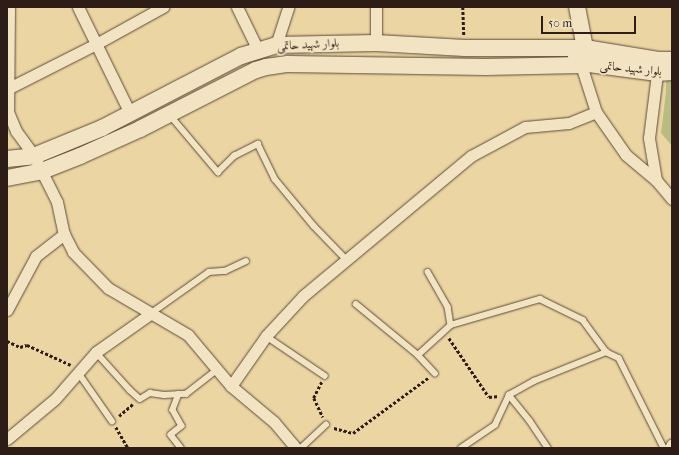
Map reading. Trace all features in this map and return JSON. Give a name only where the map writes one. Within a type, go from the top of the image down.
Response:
[{"type":"main road","points":[[577,7],[586,57]]},
{"type":"main road","name":"بلوار شهید حاتمی","points":[[7,159],[34,156],[102,128],[203,75],[258,50],[276,45],[376,43],[586,57],[665,66]]},
{"type":"main road","name":"بلوار شهید حاتمی","points":[[7,178],[42,171],[140,129],[168,113],[256,70],[288,64],[486,67],[586,57]]},
{"type":"street","points":[[10,7],[8,112],[16,131],[34,156],[57,202],[64,234],[73,252],[108,288],[188,335],[231,386],[274,422],[296,448]]},
{"type":"street","points":[[78,7],[130,113]]},
{"type":"street","points":[[8,89],[96,44],[163,7]]},
{"type":"street","points":[[237,7],[258,50]]},
{"type":"street","points":[[276,45],[288,7]]},
{"type":"street","points":[[376,7],[376,43]]},
{"type":"street","points":[[586,57],[596,112],[626,155],[656,180],[672,199]]},
{"type":"street","points":[[656,180],[649,138],[665,66]]},
{"type":"street","points":[[231,386],[266,336],[303,296],[471,156],[525,127],[569,123],[596,112]]},
{"type":"street","points":[[7,310],[36,256],[64,234]]},
{"type":"street","points":[[7,439],[55,399],[96,352],[150,314]]},
{"type":"street","points":[[670,448],[672,444]]},
{"type":"lane","points":[[168,113],[218,172],[234,156],[258,144],[275,179],[314,226],[346,259]]},
{"type":"lane","points":[[150,314],[209,272],[225,271],[246,261]]},
{"type":"lane","points":[[428,272],[448,307],[451,325]]},
{"type":"lane","points":[[418,355],[451,325],[540,299],[583,320],[606,352],[619,358],[664,448]]},
{"type":"lane","points":[[356,304],[418,355],[435,373]]},
{"type":"lane","points":[[266,336],[325,376]]},
{"type":"lane","points":[[96,352],[140,399],[150,393],[164,395],[186,394],[217,370]]},
{"type":"lane","points":[[461,448],[495,425],[509,395],[534,380],[606,352]]},
{"type":"lane","points":[[78,372],[112,421]]},
{"type":"lane","points":[[179,394],[173,410],[182,426],[171,435],[181,448]]},
{"type":"lane","points":[[509,395],[530,421],[548,448]]},
{"type":"lane","points":[[301,448],[326,425]]},
{"type":"path","points":[[463,7],[465,48]]},
{"type":"path","points":[[444,331],[489,397],[509,395]]},
{"type":"path","points":[[7,341],[20,347],[27,345],[74,367],[78,372]]},
{"type":"path","points":[[325,376],[314,398],[326,425],[353,433],[435,373]]},
{"type":"path","points":[[128,448],[112,421],[140,399]]},
{"type":"green space","points":[[672,80],[672,146],[661,133],[666,81]]}]
